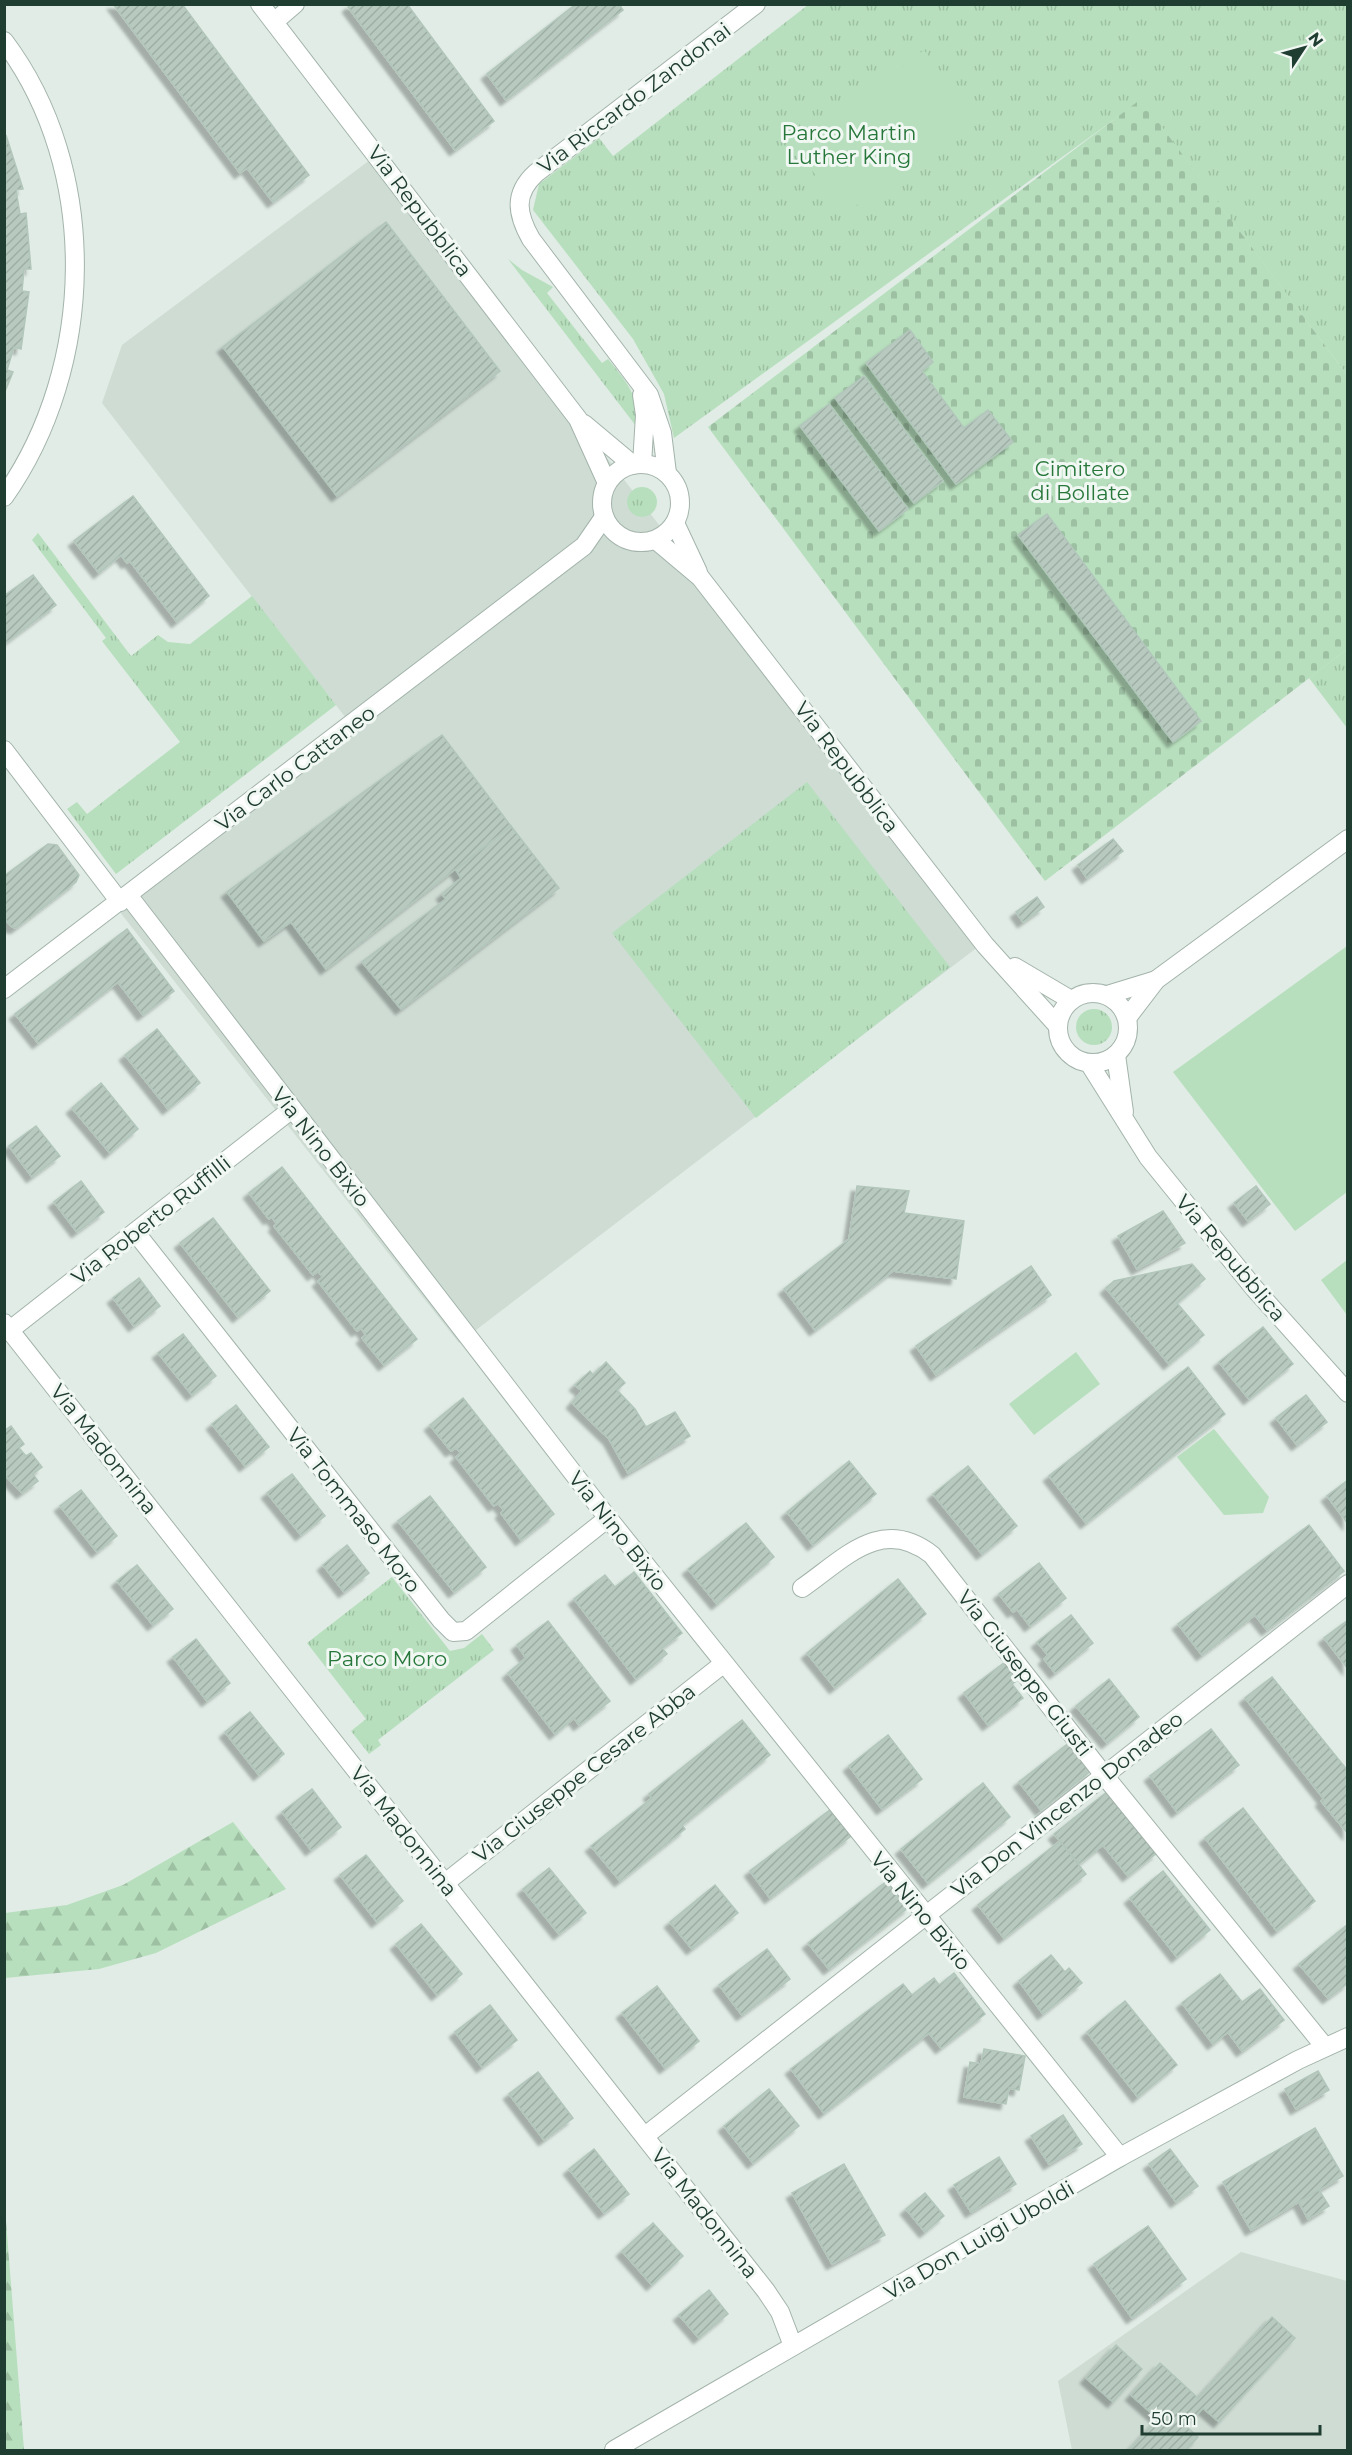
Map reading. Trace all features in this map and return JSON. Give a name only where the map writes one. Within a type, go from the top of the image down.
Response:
[{"type":"street","name":"Via Repubblica","points":[[260,4],[578,419],[607,483]]},
{"type":"street","points":[[274,22],[295,4]]},
{"type":"street","name":"Via Riccardo Zandonai","points":[[667,473],[662,432],[656,411],[636,376],[531,239],[521,220],[519,195],[526,181],[756,4]]},
{"type":"street","points":[[4,41],[40,102],[60,157],[71,208],[75,258],[71,323],[59,378],[31,454],[4,497]]},
{"type":"street","name":"Via Riccardo Zandonai","points":[[636,376],[645,416],[638,464]]},
{"type":"street","name":"Via Repubblica","points":[[578,419],[638,464]]},
{"type":"street","points":[[638,464],[655,466],[667,473],[680,497],[680,510],[675,523],[656,540],[644,543],[631,542],[619,537],[604,517],[601,506],[607,483],[623,468],[638,464]]},
{"type":"street","name":"Via Carlo Cattaneo","points":[[4,989],[584,546],[604,517]]},
{"type":"street","name":"Via Repubblica","points":[[675,523],[700,577]]},
{"type":"street","name":"Via Carlo Cattaneo","points":[[584,546],[619,537]]},
{"type":"street","name":"Via Repubblica","points":[[656,540],[700,577],[872,801],[996,955],[1057,1025]]},
{"type":"street","name":"Via Nino Bixio","points":[[4,750],[292,1109],[723,1664],[1120,2157]]},
{"type":"street","points":[[1156,980],[1107,995],[1088,993],[1071,1000],[1064,1007],[1057,1025],[1062,1046],[1078,1061],[1089,1063],[1099,1063],[1116,1055],[1126,1038],[1127,1018],[1156,980],[1347,839]]},
{"type":"street","name":"Via Repubblica","points":[[996,955],[1071,1000]]},
{"type":"street","points":[[1107,995],[1116,1001],[1127,1018]]},
{"type":"street","name":"Via Repubblica","points":[[1116,1055],[1125,1117]]},
{"type":"street","name":"Via Repubblica","points":[[1089,1063],[1148,1157],[1197,1220],[1347,1393]]},
{"type":"street","name":"Via Roberto Ruffilli","points":[[7,1327],[136,1233],[292,1109]]},
{"type":"street","name":"Via Tommaso Moro","points":[[136,1233],[441,1620],[453,1632],[465,1631],[608,1518]]},
{"type":"street","name":"Via Madonnina","points":[[7,1327],[766,2291],[780,2312],[793,2346]]},
{"type":"street","name":"Via Giuseppe Giusti","points":[[802,1588],[875,1539],[897,1539],[925,1550],[946,1571],[1103,1774],[1325,2047]]},
{"type":"street","name":"Via Don Vincenzo Donadeo","points":[[645,2136],[1347,1584]]},
{"type":"street","name":"Via Giuseppe Cesare Abba","points":[[446,1883],[723,1664]]},
{"type":"street","name":"Via Don Luigi Uboldi","points":[[614,2451],[1120,2157],[1347,2037]]},
{"type":"shaded area","points":[[374,157],[983,943],[459,1343],[112,902],[349,722],[102,403],[122,345]]},
{"type":"shaded area","points":[[1241,2252],[1347,2281],[1347,2450],[1072,2450],[1058,2381]]},
{"type":"green space","name":"Parco Martin Luther King","points":[[808,5],[1347,5],[1347,375],[1141,100],[674,438],[664,394],[633,339],[533,210],[539,184],[599,138],[613,156]]},
{"type":"green space","points":[[924,50],[974,116],[845,214],[795,148]]},
{"type":"green space","name":"Cimitero di Bollate","points":[[1141,99],[1347,375],[1347,649],[1045,881],[708,427]]},
{"type":"green space","points":[[508,259],[522,270],[553,287],[547,293],[602,363],[608,359],[621,375],[633,397],[636,426]]},
{"type":"green space","points":[[642,487],[648,488],[656,496],[656,508],[648,516],[642,517],[636,516],[628,508],[627,502],[628,496],[636,488]]},
{"type":"green space","points":[[38,533],[131,656],[158,635],[168,642],[190,644],[252,596],[336,705],[116,874],[67,809],[77,802],[87,814],[180,742],[102,641],[106,638],[32,540]]},
{"type":"green space","points":[[1347,649],[1347,728],[1309,678]]},
{"type":"green space","points":[[807,782],[950,967],[756,1118],[612,933]]},
{"type":"green space","points":[[1347,946],[1347,1192],[1295,1231],[1173,1072]]},
{"type":"green space","points":[[1094,1009],[1107,1014],[1112,1027],[1107,1040],[1094,1045],[1081,1040],[1076,1027],[1081,1014]]},
{"type":"green space","points":[[1347,1260],[1347,1315],[1321,1280]]},
{"type":"green space","points":[[1076,1352],[1100,1384],[1034,1435],[1009,1404]]},
{"type":"green space","points":[[1214,1429],[1269,1497],[1263,1513],[1224,1515],[1177,1457]]},
{"type":"green space","name":"Parco Moro","points":[[392,1577],[450,1651],[464,1648],[482,1634],[494,1650],[378,1740],[381,1745],[369,1754],[351,1731],[366,1719],[307,1643]]},
{"type":"green space","points":[[233,1822],[286,1889],[156,1953],[99,1969],[5,1978],[5,1913],[67,1905],[123,1885]]},
{"type":"green space","points":[[5,2208],[24,2450],[5,2450]]},
{"type":"building","points":[[113,4],[182,4],[309,175],[273,202],[247,168],[240,173]]},
{"type":"building","points":[[351,4],[407,4],[494,121],[455,150],[348,7]]},
{"type":"building","points":[[576,4],[619,4],[623,10],[506,100],[487,74]]},
{"type":"building","points":[[6,135],[23,189],[16,190],[20,214],[26,213],[31,269],[24,269],[22,291],[29,292],[21,349],[14,347],[7,370],[13,372],[4,394]]},
{"type":"building","points":[[386,222],[500,371],[337,496],[223,347]]},
{"type":"building","points":[[910,330],[933,362],[922,371],[964,428],[988,410],[1013,442],[956,484],[866,363]]},
{"type":"building","points":[[864,376],[943,481],[914,503],[835,398]]},
{"type":"building","points":[[829,404],[908,509],[879,531],[800,426]]},
{"type":"building","points":[[133,496],[209,596],[177,622],[130,561],[127,563],[121,555],[99,573],[74,541]]},
{"type":"building","points":[[1047,514],[1201,721],[1173,742],[1018,535]]},
{"type":"building","points":[[33,575],[56,605],[4,644],[4,596]]},
{"type":"building","points":[[442,735],[511,826],[326,969],[291,922],[264,941],[227,892]]},
{"type":"building","points":[[511,826],[559,888],[401,1009],[362,962],[446,899],[442,894],[461,878],[456,870]]},
{"type":"building","points":[[1113,839],[1123,851],[1087,878],[1078,865]]},
{"type":"building","points":[[48,844],[57,845],[79,875],[76,882],[16,928],[12,927],[4,918],[4,876]]},
{"type":"building","points":[[1037,897],[1044,907],[1023,922],[1016,912]]},
{"type":"building","points":[[127,929],[174,991],[143,1015],[118,982],[38,1043],[15,1014]]},
{"type":"building","points":[[157,1029],[200,1083],[168,1109],[125,1055]]},
{"type":"building","points":[[101,1083],[138,1129],[110,1153],[72,1108]]},
{"type":"building","points":[[36,1126],[60,1156],[32,1177],[9,1146]]},
{"type":"building","points":[[282,1167],[417,1339],[384,1365],[362,1338],[366,1335],[361,1328],[357,1331],[318,1281],[323,1277],[318,1271],[313,1275],[274,1226],[277,1224],[272,1217],[269,1219],[249,1193]]},
{"type":"building","points":[[81,1181],[104,1212],[77,1232],[54,1202]]},
{"type":"building","points":[[857,1186],[909,1191],[904,1213],[964,1221],[956,1279],[893,1271],[815,1330],[784,1289],[849,1239]]},
{"type":"building","points":[[1256,1186],[1270,1204],[1248,1221],[1234,1203]]},
{"type":"building","points":[[1163,1211],[1185,1243],[1137,1269],[1118,1236]]},
{"type":"building","points":[[213,1218],[270,1291],[238,1317],[180,1243]]},
{"type":"building","points":[[1192,1264],[1205,1279],[1177,1303],[1204,1335],[1169,1364],[1106,1288],[1114,1281]]},
{"type":"building","points":[[1031,1266],[1051,1295],[936,1375],[916,1346]]},
{"type":"building","points":[[139,1278],[160,1306],[134,1326],[113,1298]]},
{"type":"building","points":[[1263,1327],[1293,1364],[1249,1399],[1219,1362]]},
{"type":"building","points":[[183,1334],[216,1376],[192,1395],[158,1353]]},
{"type":"building","points":[[606,1362],[625,1383],[617,1390],[635,1409],[646,1427],[675,1412],[690,1436],[628,1473],[609,1439],[572,1403],[582,1391],[575,1385],[590,1371],[593,1375]]},
{"type":"building","points":[[1188,1367],[1225,1414],[1086,1523],[1049,1476]]},
{"type":"building","points":[[1306,1395],[1327,1422],[1297,1445],[1276,1418]]},
{"type":"building","points":[[463,1398],[554,1514],[521,1540],[501,1513],[504,1510],[498,1503],[494,1506],[456,1457],[461,1453],[456,1448],[451,1451],[430,1425]]},
{"type":"building","points":[[236,1405],[269,1447],[245,1466],[212,1424]]},
{"type":"building","points":[[11,1426],[24,1444],[19,1448],[26,1456],[31,1453],[42,1467],[33,1474],[38,1481],[22,1493],[4,1474],[4,1431]]},
{"type":"building","points":[[849,1461],[876,1494],[813,1545],[787,1512]]},
{"type":"building","points":[[968,1466],[1017,1526],[982,1554],[933,1494]]},
{"type":"building","points":[[292,1474],[325,1516],[301,1535],[267,1493]]},
{"type":"building","points":[[1348,1480],[1348,1524],[1327,1496]]},
{"type":"building","points":[[81,1490],[117,1536],[97,1552],[60,1506]]},
{"type":"building","points":[[430,1496],[486,1567],[454,1592],[398,1521]]},
{"type":"building","points":[[746,1523],[774,1557],[717,1604],[688,1569]]},
{"type":"building","points":[[1309,1525],[1344,1571],[1267,1630],[1255,1615],[1202,1655],[1178,1624]]},
{"type":"building","points":[[347,1545],[369,1573],[344,1592],[323,1565]]},
{"type":"building","points":[[1039,1563],[1066,1598],[1030,1626],[1017,1609],[1013,1612],[999,1594]]},
{"type":"building","points":[[137,1565],[173,1609],[153,1625],[117,1581]]},
{"type":"building","points":[[634,1572],[682,1633],[662,1648],[667,1654],[636,1679],[574,1599],[605,1575],[615,1587]]},
{"type":"building","points":[[898,1579],[926,1614],[835,1688],[807,1653]]},
{"type":"building","points":[[1071,1615],[1093,1643],[1055,1673],[1044,1659],[1048,1655],[1037,1642]]},
{"type":"building","points":[[1348,1620],[1348,1669],[1324,1638]]},
{"type":"building","points":[[548,1621],[610,1701],[579,1725],[574,1718],[555,1734],[508,1673],[526,1658],[517,1645]]},
{"type":"building","points":[[196,1639],[230,1683],[207,1701],[173,1657]]},
{"type":"building","points":[[1005,1662],[1018,1680],[1012,1684],[1023,1698],[988,1725],[964,1693]]},
{"type":"building","points":[[1272,1677],[1348,1771],[1348,1834],[1321,1801],[1324,1799],[1245,1698]]},
{"type":"building","points":[[1109,1679],[1139,1717],[1107,1743],[1076,1706]]},
{"type":"building","points":[[250,1712],[284,1754],[259,1775],[225,1732]]},
{"type":"building","points":[[742,1720],[770,1755],[682,1825],[685,1829],[620,1881],[591,1846],[652,1798],[649,1794]]},
{"type":"building","points":[[1211,1729],[1239,1765],[1177,1812],[1150,1776]]},
{"type":"building","points":[[888,1735],[922,1779],[882,1809],[849,1766]]},
{"type":"building","points":[[1070,1742],[1092,1770],[1041,1810],[1019,1782]]},
{"type":"building","points":[[983,1783],[1010,1817],[928,1883],[901,1849]]},
{"type":"building","points":[[312,1789],[341,1827],[311,1850],[282,1812]]},
{"type":"building","points":[[1108,1791],[1157,1853],[1128,1876],[1103,1845],[1079,1864],[1054,1834]]},
{"type":"building","points":[[1243,1808],[1315,1901],[1277,1931],[1205,1838]]},
{"type":"building","points":[[831,1809],[851,1836],[770,1898],[750,1871]]},
{"type":"building","points":[[1060,1841],[1086,1874],[1004,1938],[978,1905]]},
{"type":"building","points":[[366,1855],[403,1901],[377,1922],[340,1875]]},
{"type":"building","points":[[549,1868],[586,1913],[559,1934],[523,1889]]},
{"type":"building","points":[[1163,1871],[1210,1930],[1177,1957],[1130,1898]]},
{"type":"building","points":[[888,1880],[909,1907],[829,1969],[808,1943]]},
{"type":"building","points":[[715,1885],[738,1913],[692,1949],[670,1922]]},
{"type":"building","points":[[421,1924],[462,1974],[437,1995],[396,1944]]},
{"type":"building","points":[[1348,1924],[1348,1983],[1328,1998],[1299,1964]]},
{"type":"building","points":[[767,1949],[790,1979],[742,2015],[719,1985]]},
{"type":"building","points":[[1051,1955],[1065,1972],[1069,1968],[1082,1983],[1043,2014],[1019,1981]]},
{"type":"building","points":[[954,1973],[985,2014],[941,2048],[929,2033],[824,2113],[791,2069],[903,1984],[912,1995],[934,1978],[939,1985]]},
{"type":"building","points":[[1220,1974],[1242,2002],[1260,1989],[1284,2020],[1242,2051],[1228,2032],[1213,2044],[1182,2003]]},
{"type":"building","points":[[657,1986],[699,2041],[665,2068],[622,2013]]},
{"type":"building","points":[[1125,2001],[1177,2065],[1138,2097],[1087,2032]]},
{"type":"building","points":[[490,2005],[517,2040],[482,2067],[455,2032]]},
{"type":"building","points":[[984,2049],[1025,2056],[1019,2090],[1009,2088],[1006,2104],[964,2097],[970,2062],[981,2064]]},
{"type":"building","points":[[1318,2071],[1329,2090],[1296,2109],[1285,2089]]},
{"type":"building","points":[[538,2072],[573,2118],[544,2140],[509,2094]]},
{"type":"building","points":[[769,2089],[799,2126],[753,2163],[724,2126]]},
{"type":"building","points":[[1063,2115],[1082,2144],[1049,2164],[1031,2136]]},
{"type":"building","points":[[1315,2128],[1343,2176],[1251,2230],[1223,2182]]},
{"type":"building","points":[[594,2149],[629,2194],[604,2213],[569,2169]]},
{"type":"building","points":[[1170,2149],[1198,2186],[1176,2202],[1149,2164]]},
{"type":"building","points":[[999,2157],[1016,2184],[971,2212],[954,2185]]},
{"type":"building","points":[[844,2164],[885,2235],[832,2264],[792,2193]]},
{"type":"building","points":[[1319,2190],[1329,2206],[1308,2219],[1299,2202]]},
{"type":"building","points":[[925,2193],[944,2216],[925,2232],[906,2209]]},
{"type":"building","points":[[653,2223],[683,2256],[652,2285],[622,2251]]},
{"type":"building","points":[[1148,2226],[1186,2279],[1132,2318],[1094,2264]]},
{"type":"building","points":[[709,2290],[728,2314],[699,2338],[679,2315]]},
{"type":"building","points":[[1272,2317],[1295,2338],[1219,2422],[1203,2408],[1186,2426],[1198,2437],[1186,2450],[1129,2450],[1158,2419],[1131,2395],[1160,2363],[1198,2398]]},
{"type":"building","points":[[1116,2345],[1142,2369],[1113,2402],[1086,2378]]}]
